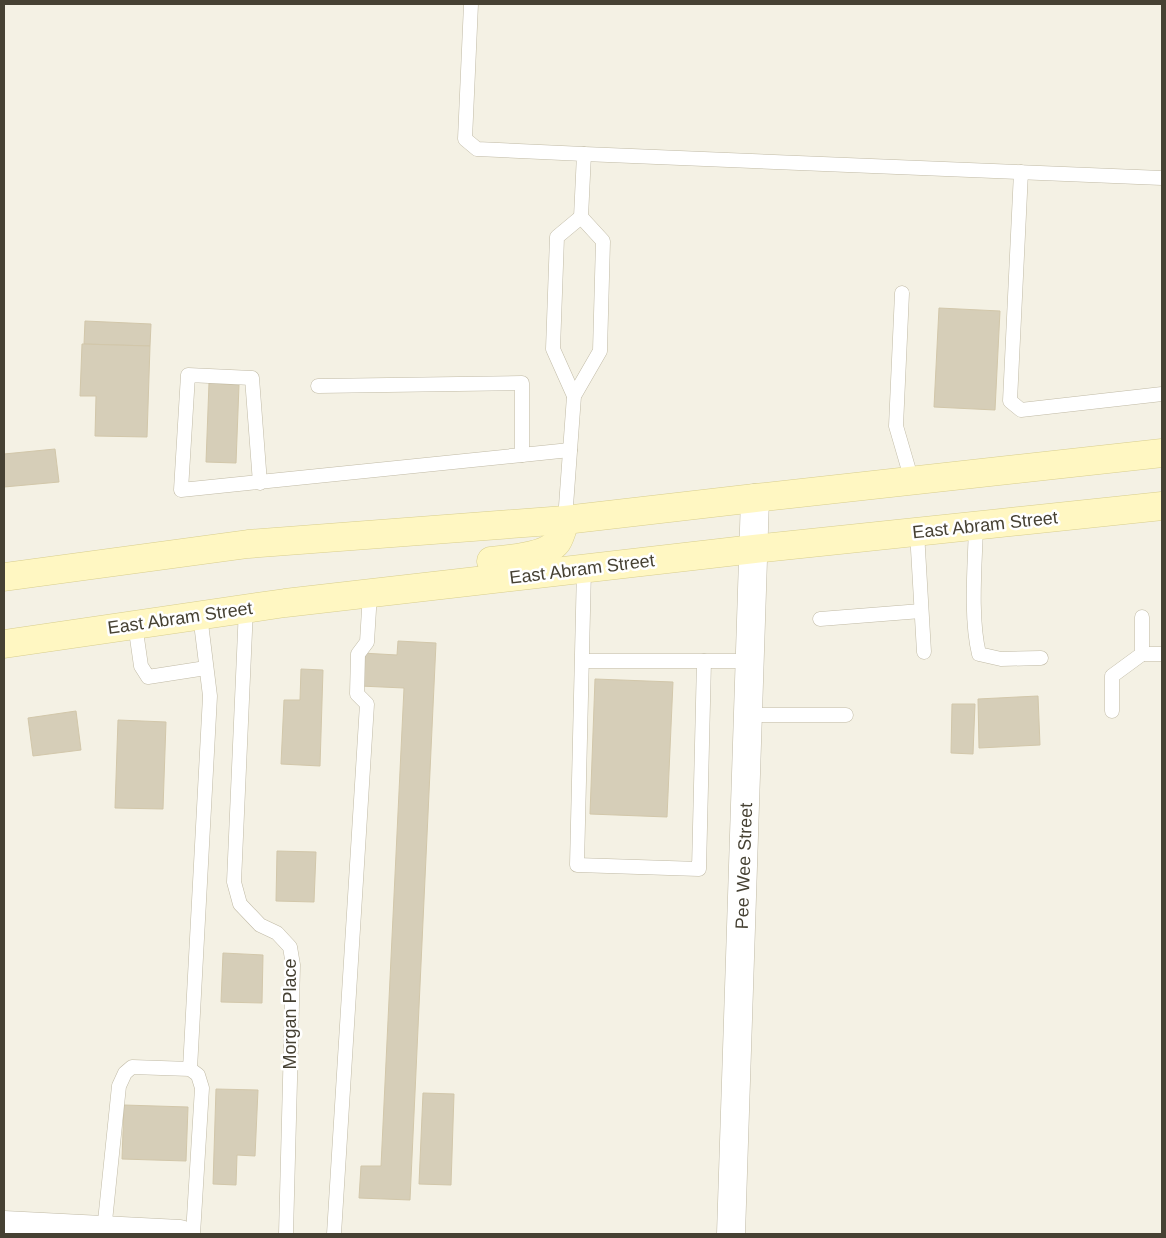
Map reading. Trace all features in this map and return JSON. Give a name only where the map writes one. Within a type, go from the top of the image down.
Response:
[{"type":"main road","points":[[4,577],[248,544],[565,520],[1162,453]]},
{"type":"main road","name":"East Abram Street","points":[[4,644],[285,603],[754,549],[1162,506]]},
{"type":"main road","points":[[285,603],[327,584],[374,574],[516,558],[545,551],[556,543],[565,520]]},
{"type":"street","name":"Pee Wee Street","points":[[731,1234],[755,498]]},
{"type":"street","points":[[4,1225],[180,1234]]},
{"type":"lane","points":[[471,4],[465,139],[477,149],[1162,178]]},
{"type":"lane","points":[[565,520],[574,396],[600,351],[603,241],[581,217],[584,154]]},
{"type":"lane","points":[[1021,172],[1010,401],[1021,410],[1162,394]]},
{"type":"lane","points":[[574,396],[553,349],[557,237],[581,217]]},
{"type":"lane","points":[[902,293],[896,426],[912,481]]},
{"type":"lane","points":[[260,483],[252,378],[188,375],[181,490],[260,483],[570,450]]},
{"type":"lane","points":[[318,386],[522,383],[522,455]]},
{"type":"lane","points":[[976,526],[974,575],[976,640],[979,654],[1001,659],[1041,658]]},
{"type":"lane","points":[[917,532],[924,652]]},
{"type":"lane","points":[[584,568],[577,865],[699,869],[704,661]]},
{"type":"lane","points":[[334,1234],[367,704],[357,694],[358,654],[367,642],[370,593]]},
{"type":"lane","name":"Morgan Place","points":[[246,608],[234,882],[240,904],[260,925],[277,933],[290,948],[293,965],[286,1234]]},
{"type":"lane","points":[[820,619],[921,611]]},
{"type":"lane","points":[[190,1069],[210,696],[200,614]]},
{"type":"lane","points":[[1142,617],[1142,654]]},
{"type":"lane","points":[[135,624],[141,666],[148,677],[206,668]]},
{"type":"lane","points":[[1112,711],[1112,676],[1142,654],[1162,654]]},
{"type":"lane","points":[[582,660],[751,661]]},
{"type":"lane","points":[[749,715],[846,715]]},
{"type":"lane","points":[[104,1230],[119,1086],[125,1073],[132,1067],[190,1069],[198,1075],[202,1088],[193,1234]]},
{"type":"building","points":[[939,308],[1000,311],[995,410],[934,407]]},
{"type":"building","points":[[85,321],[151,324],[150,346],[84,344]]},
{"type":"building","points":[[82,344],[150,346],[147,437],[95,436],[96,396],[80,396]]},
{"type":"building","points":[[209,383],[239,385],[236,463],[206,462]]},
{"type":"building","points":[[55,449],[59,482],[4,487],[4,454]]},
{"type":"building","points":[[398,641],[436,643],[410,1200],[359,1198],[361,1166],[381,1166],[404,688],[360,686],[362,653],[397,655]]},
{"type":"building","points":[[301,669],[323,670],[320,766],[281,764],[284,700],[300,700]]},
{"type":"building","points":[[595,679],[673,682],[667,817],[590,814]]},
{"type":"building","points":[[1038,696],[1040,745],[979,748],[978,699]]},
{"type":"building","points":[[952,704],[975,704],[973,754],[951,753]]},
{"type":"building","points":[[76,711],[81,750],[33,756],[28,718]]},
{"type":"building","points":[[118,720],[166,722],[163,809],[115,808]]},
{"type":"building","points":[[277,851],[316,852],[314,902],[276,901]]},
{"type":"building","points":[[223,953],[263,955],[262,1003],[221,1002]]},
{"type":"building","points":[[216,1089],[258,1090],[255,1156],[237,1155],[236,1185],[213,1184]]},
{"type":"building","points":[[423,1093],[454,1094],[451,1185],[419,1184]]},
{"type":"building","points":[[124,1105],[188,1107],[186,1161],[122,1159]]}]
